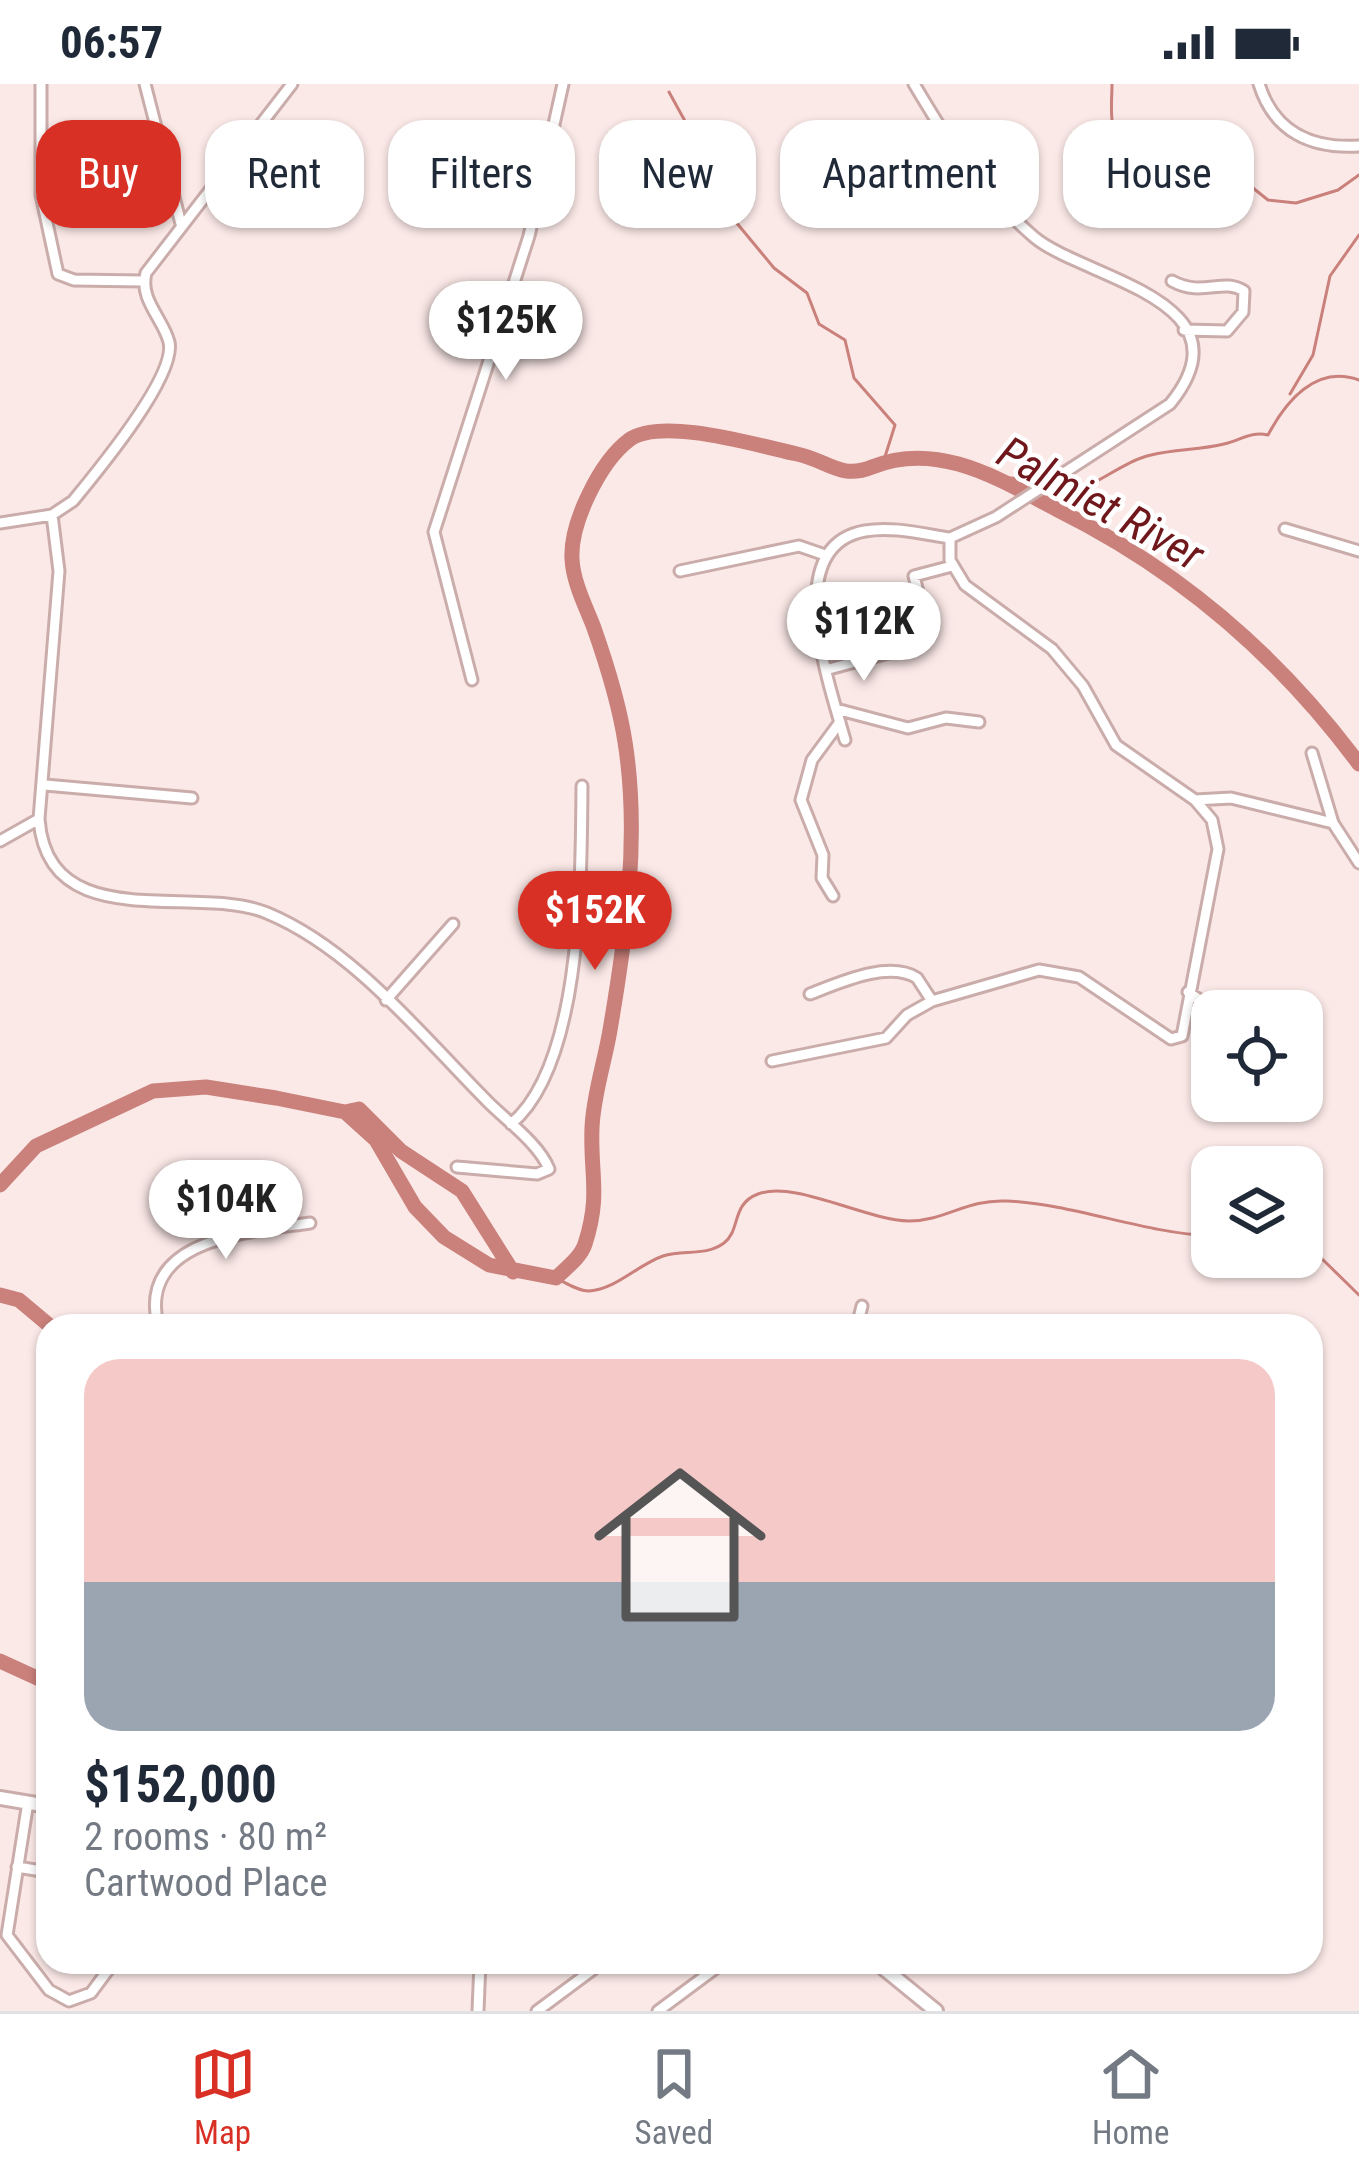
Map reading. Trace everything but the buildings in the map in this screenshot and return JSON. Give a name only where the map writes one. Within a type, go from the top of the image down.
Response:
[{"type":"street","points":[[41,84],[40,183],[58,274],[74,280],[143,281]]},
{"type":"street","points":[[145,84],[154,120]]},
{"type":"street","points":[[181,224],[292,84]]},
{"type":"street","points":[[472,680],[434,532],[529,236],[563,84]]},
{"type":"street","points":[[845,740],[814,594],[815,578],[836,544],[864,531],[950,538],[997,517],[1170,404],[1190,368],[1184,330],[1148,290],[1065,258],[988,195],[962,166],[914,84]]},
{"type":"street","points":[[1259,84],[1277,119],[1300,138],[1359,146]]},
{"type":"street","points":[[143,281],[178,228]]},
{"type":"street","points":[[0,523],[52,514],[82,490],[167,368],[168,339],[143,281]]},
{"type":"street","points":[[1172,281],[1196,292],[1228,285],[1244,291],[1243,312],[1227,331],[1184,330]]},
{"type":"street","points":[[52,514],[58,571],[45,785],[38,819],[48,858],[73,881],[140,902],[225,904],[266,912],[343,962],[511,1124],[545,1159],[548,1172],[457,1167]]},
{"type":"street","points":[[1285,529],[1359,551]]},
{"type":"street","points":[[772,1061],[886,1038],[907,1015],[932,1001],[991,980],[1057,970],[1089,982],[1176,1040],[1187,1026],[1188,992],[1218,849],[1212,820],[1196,800],[1116,745],[1067,664],[965,585],[952,566],[950,538]]},
{"type":"street","points":[[680,571],[799,546],[825,556]]},
{"type":"street","points":[[923,612],[914,577],[952,566]]},
{"type":"street","points":[[829,669],[888,653]]},
{"type":"street","points":[[836,709],[908,728],[946,718],[979,722]]},
{"type":"street","points":[[833,896],[822,878],[823,855],[806,821],[802,792],[818,748],[840,722]]},
{"type":"street","points":[[1312,753],[1334,823],[1359,863]]},
{"type":"street","points":[[45,785],[192,799]]},
{"type":"street","points":[[511,1124],[528,1107],[568,1004],[582,786]]},
{"type":"street","points":[[1196,800],[1231,798],[1334,823]]},
{"type":"street","points":[[0,841],[38,819]]},
{"type":"street","points":[[386,1000],[453,924]]},
{"type":"street","points":[[810,994],[855,978],[900,972],[917,978],[932,1001]]},
{"type":"street","points":[[158,1314],[158,1284],[183,1253],[216,1241],[310,1223]]},
{"type":"street","points":[[860,1314],[862,1306]]},
{"type":"street","points":[[0,1798],[36,1804]]},
{"type":"street","points":[[28,1802],[4,1935],[36,1972]]},
{"type":"street","points":[[17,1867],[36,1870]]},
{"type":"street","points":[[38,1974],[59,1999]]},
{"type":"street","points":[[52,2011],[59,1999],[91,1993],[105,1974]]},
{"type":"street","points":[[478,2011],[480,1974]]},
{"type":"street","points":[[537,2011],[587,1974]]},
{"type":"street","points":[[658,2011],[708,1974]]},
{"type":"street","points":[[891,1974],[936,2011]]},
{"type":"waterway","points":[[1112,84],[1115,133],[1136,154],[1169,124],[1181,126],[1190,168],[1238,176],[1268,200],[1296,203],[1338,190],[1359,175]]},
{"type":"waterway","points":[[669,92],[691,132],[711,192],[774,268],[807,293],[819,324],[845,340],[854,378],[895,425],[883,463]]},
{"type":"waterway","points":[[1290,394],[1313,355],[1330,276],[1359,235]]},
{"type":"waterway","points":[[1002,479],[1074,491],[1151,455],[1268,435],[1293,399],[1315,382],[1343,376],[1359,380]]},
{"type":"waterway","name":"Palmiet River","points":[[0,1185],[36,1146],[153,1091],[206,1087],[345,1112],[376,1140],[415,1207],[444,1237],[489,1265],[556,1278],[577,1258],[593,1212],[593,1116],[621,959],[631,814],[619,713],[575,577],[573,544],[598,478],[618,450],[644,433],[711,435],[851,471],[921,458],[991,476],[1102,533],[1184,588],[1295,687],[1359,764]]},
{"type":"waterway","points":[[345,1112],[359,1109],[401,1151],[462,1191],[513,1272]]},
{"type":"waterway","points":[[556,1278],[589,1291],[663,1256],[717,1247],[729,1238],[749,1198],[773,1191],[909,1221],[1006,1201],[1191,1234]]},
{"type":"waterway","points":[[1323,1260],[1359,1295]]},
{"type":"waterway","name":"Palmiet River","points":[[0,1295],[19,1300],[36,1314]]},
{"type":"waterway","name":"Palmiet River","points":[[0,1661],[36,1678]]}]
